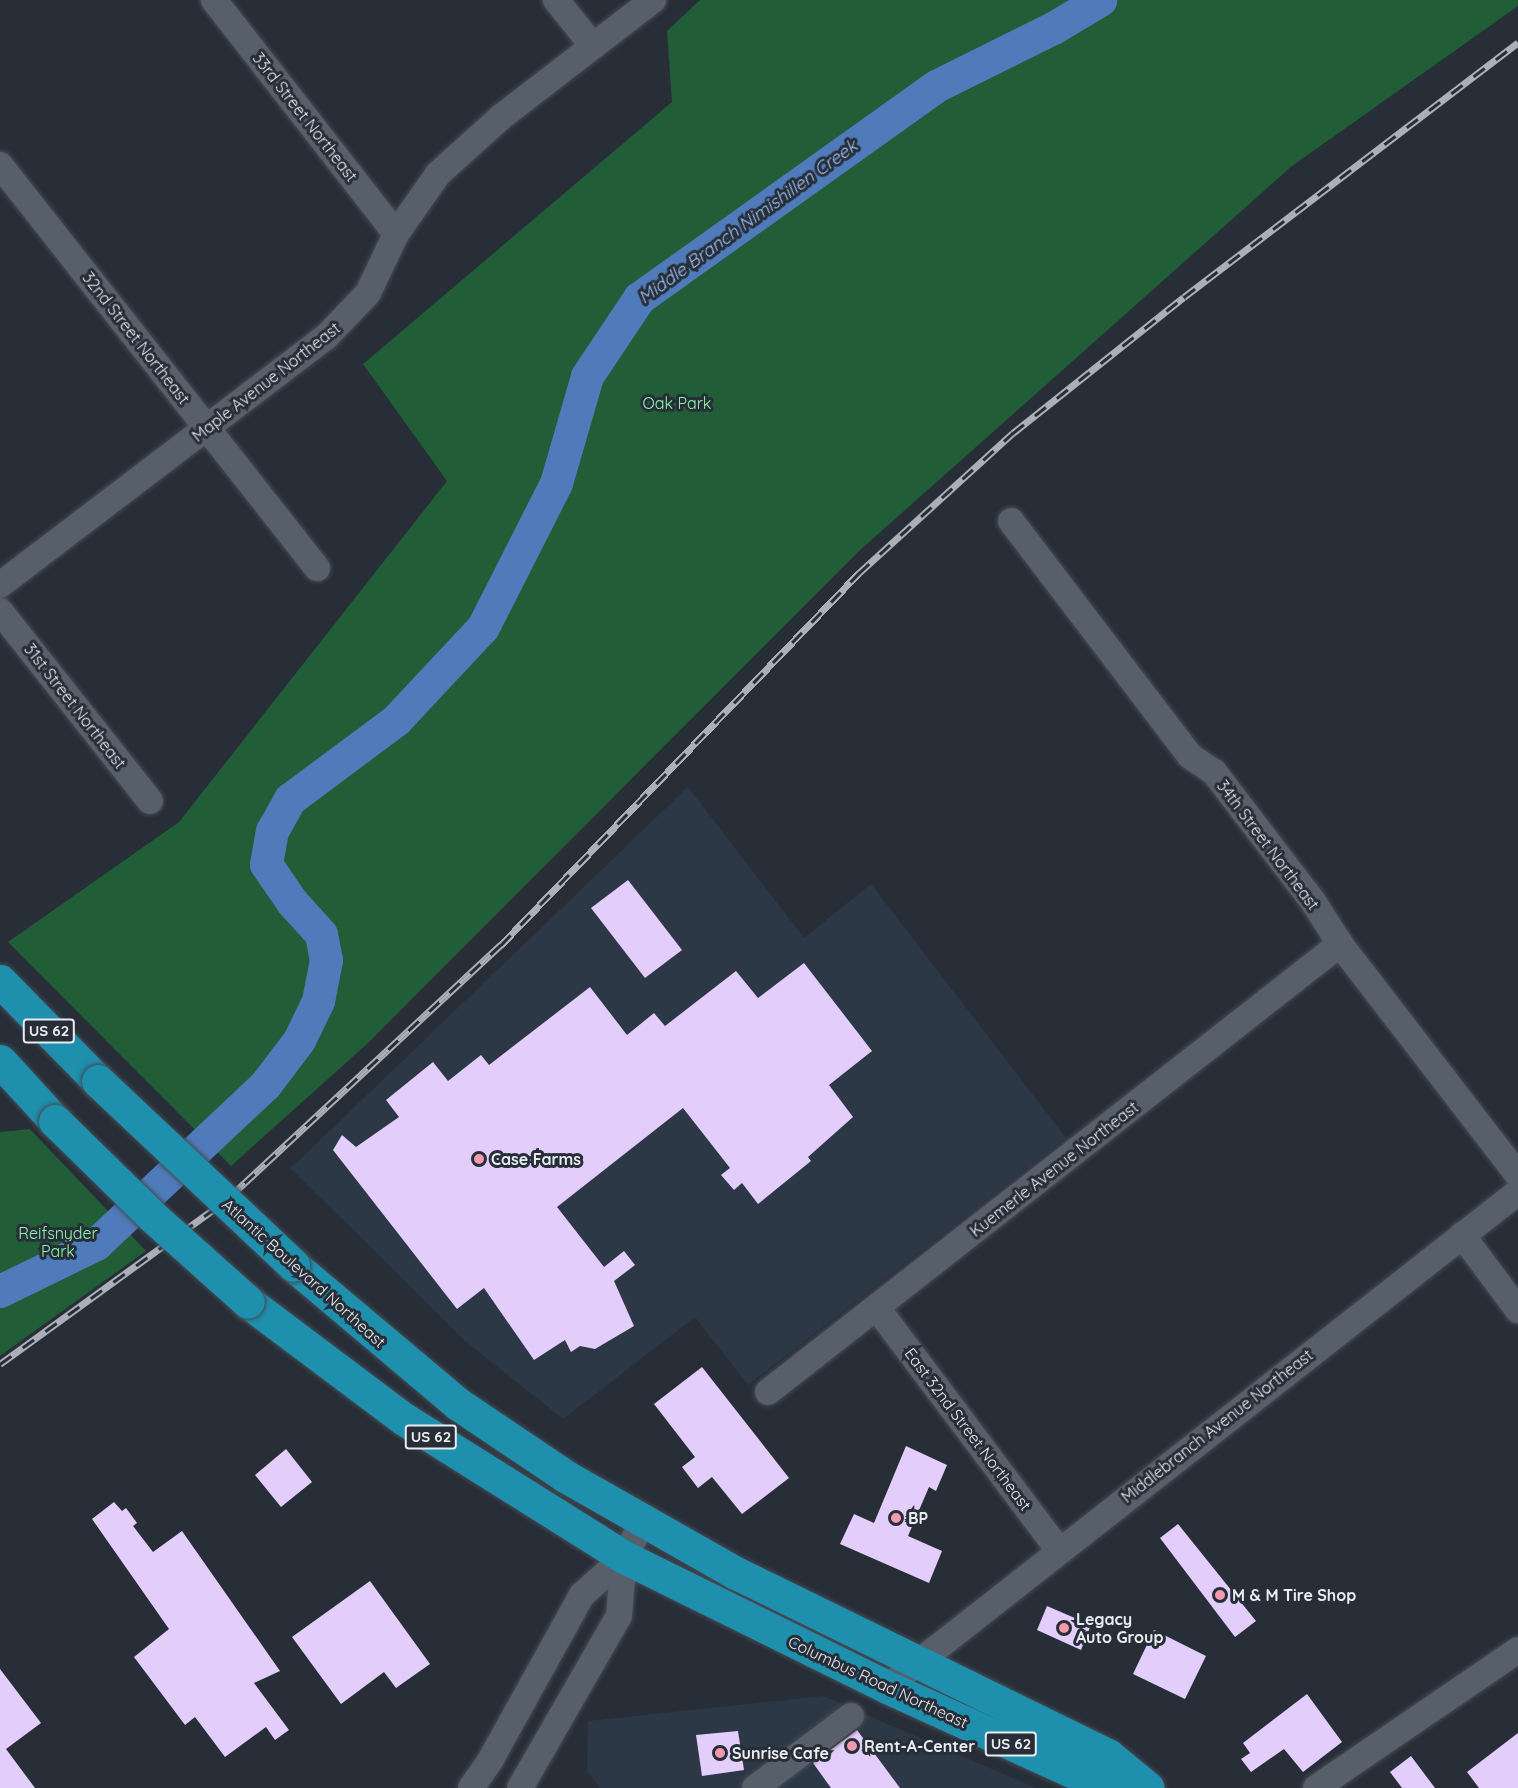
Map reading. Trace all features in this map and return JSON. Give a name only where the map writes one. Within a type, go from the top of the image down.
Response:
[{"type":"highway","name":"Atlantic Boulevard Northeast","points":[[0,981],[98,1081],[293,1265],[458,1404],[643,1523]]},
{"type":"highway","name":"US 62","points":[[0,1060],[55,1121],[160,1224],[248,1302],[404,1419],[624,1557]]},
{"type":"highway","name":"Columbus Road Northeast","points":[[643,1523],[918,1663],[1109,1756],[1143,1786]]},
{"type":"highway","name":"Columbus Road Northeast","points":[[624,1557],[887,1687],[1098,1783],[1143,1786]]},
{"type":"street","name":"33rd Street Northeast","points":[[214,0],[396,234]]},
{"type":"street","points":[[556,0],[593,46]]},
{"type":"street","name":"Maple Avenue Northeast","points":[[0,585],[207,429],[352,314],[382,269],[396,234],[415,203],[461,151],[653,0]]},
{"type":"street","name":"32nd Street Northeast","points":[[0,165],[317,568]]},
{"type":"street","name":"34th Street Northeast","points":[[1011,521],[1190,756],[1214,772],[1311,900],[1340,944],[1518,1175]]},
{"type":"street","name":"31st Street Northeast","points":[[0,611],[150,801]]},
{"type":"street","name":"Kuemerle Avenue Northeast","points":[[768,1392],[1340,944]]},
{"type":"street","name":"Middlebranch Avenue Northeast","points":[[887,1687],[1518,1192]]},
{"type":"street","points":[[1462,1236],[1518,1310]]},
{"type":"street","name":"East 32nd Street Northeast","points":[[877,1308],[1059,1550]]},
{"type":"street","points":[[471,1788],[582,1595],[624,1557],[643,1523]]},
{"type":"street","points":[[520,1788],[619,1616],[624,1557]]},
{"type":"street","points":[[1316,1788],[1518,1650]]},
{"type":"street","points":[[755,1788],[850,1716]]},
{"type":"shaded area","points":[[688,787],[804,938],[871,884],[1066,1138],[748,1385],[695,1317],[563,1419],[464,1340],[291,1168]]},
{"type":"shaded area","points":[[823,1696],[1036,1788],[600,1788],[587,1771],[588,1721]]},
{"type":"green space","name":"Oak Park","points":[[700,0],[1518,0],[1518,6],[1292,166],[859,551],[367,1044],[231,1166],[8,942],[179,822],[447,481],[363,364],[672,102],[667,31]]},
{"type":"green space","name":"Reifsnyder Park","points":[[30,1129],[146,1251],[0,1356],[0,1132]]},
{"type":"building","points":[[628,880],[682,950],[645,978],[591,908]]},
{"type":"building","name":"Case Farms","points":[[804,963],[872,1051],[829,1085],[853,1117],[808,1157],[811,1161],[758,1204],[742,1183],[734,1190],[721,1175],[730,1168],[683,1108],[557,1207],[604,1267],[624,1251],[635,1265],[614,1281],[634,1326],[595,1349],[580,1346],[571,1352],[565,1340],[534,1360],[484,1288],[457,1309],[333,1150],[342,1135],[356,1147],[399,1117],[386,1100],[433,1062],[448,1081],[481,1055],[489,1065],[590,987],[627,1035],[654,1013],[665,1026],[736,971],[758,998]]},
{"type":"building","points":[[702,1367],[789,1478],[742,1514],[712,1477],[698,1488],[682,1467],[695,1457],[654,1404]]},
{"type":"building","name":"BP","points":[[906,1446],[947,1465],[936,1491],[929,1487],[908,1536],[942,1551],[929,1583],[840,1544],[854,1514],[874,1523]]},
{"type":"building","points":[[286,1449],[312,1482],[281,1507],[255,1475]]},
{"type":"building","points":[[114,1502],[122,1511],[126,1508],[137,1523],[133,1526],[153,1552],[182,1531],[280,1671],[254,1683],[289,1730],[275,1740],[266,1727],[225,1757],[195,1717],[185,1725],[134,1657],[169,1629],[92,1519]]},
{"type":"building","name":"M & M Tire Shop","points":[[1178,1524],[1256,1621],[1235,1637],[1160,1538]]},
{"type":"building","points":[[370,1581],[430,1664],[396,1688],[384,1672],[341,1704],[292,1637]]},
{"type":"building","name":"Legacy Auto Group","points":[[1047,1606],[1091,1625],[1081,1650],[1037,1630]]},
{"type":"building","points":[[1154,1630],[1206,1656],[1185,1699],[1133,1674]]},
{"type":"building","points":[[0,1669],[41,1723],[6,1749],[35,1788],[0,1788]]},
{"type":"building","points":[[1307,1694],[1342,1742],[1303,1772],[1284,1749],[1251,1772],[1241,1759],[1250,1753],[1243,1743]]},
{"type":"building","name":"Rent-A-Center","points":[[857,1730],[900,1788],[831,1788],[813,1763]]},
{"type":"building","name":"Sunrise Cafe","points":[[738,1731],[744,1770],[702,1776],[696,1735]]},
{"type":"building","points":[[1518,1733],[1518,1788],[1479,1788],[1467,1772]]},
{"type":"building","points":[[1411,1756],[1435,1788],[1402,1788],[1390,1772]]},
{"type":"waterway","name":"Middle Branch Nimishillen Creek","points":[[0,1291],[96,1244],[265,1085],[299,1040],[318,1001],[326,960],[321,934],[292,902],[266,864],[272,831],[290,799],[396,720],[483,627],[556,483],[587,376],[639,298],[936,86],[1053,28],[1100,0]]},
{"type":"railway","points":[[0,1364],[224,1202],[501,945],[859,573],[1013,433],[1184,297],[1518,43]]},
{"type":"place","name":"Case Farms","points":[[479,1159]]},
{"type":"place","name":"BP","points":[[896,1518]]},
{"type":"place","name":"M & M Tire Shop","points":[[1220,1595]]},
{"type":"place","name":"Legacy Auto Group","points":[[1064,1628]]},
{"type":"place","name":"Rent-A-Center","points":[[852,1746]]},
{"type":"place","name":"Sunrise Cafe","points":[[720,1753]]}]
